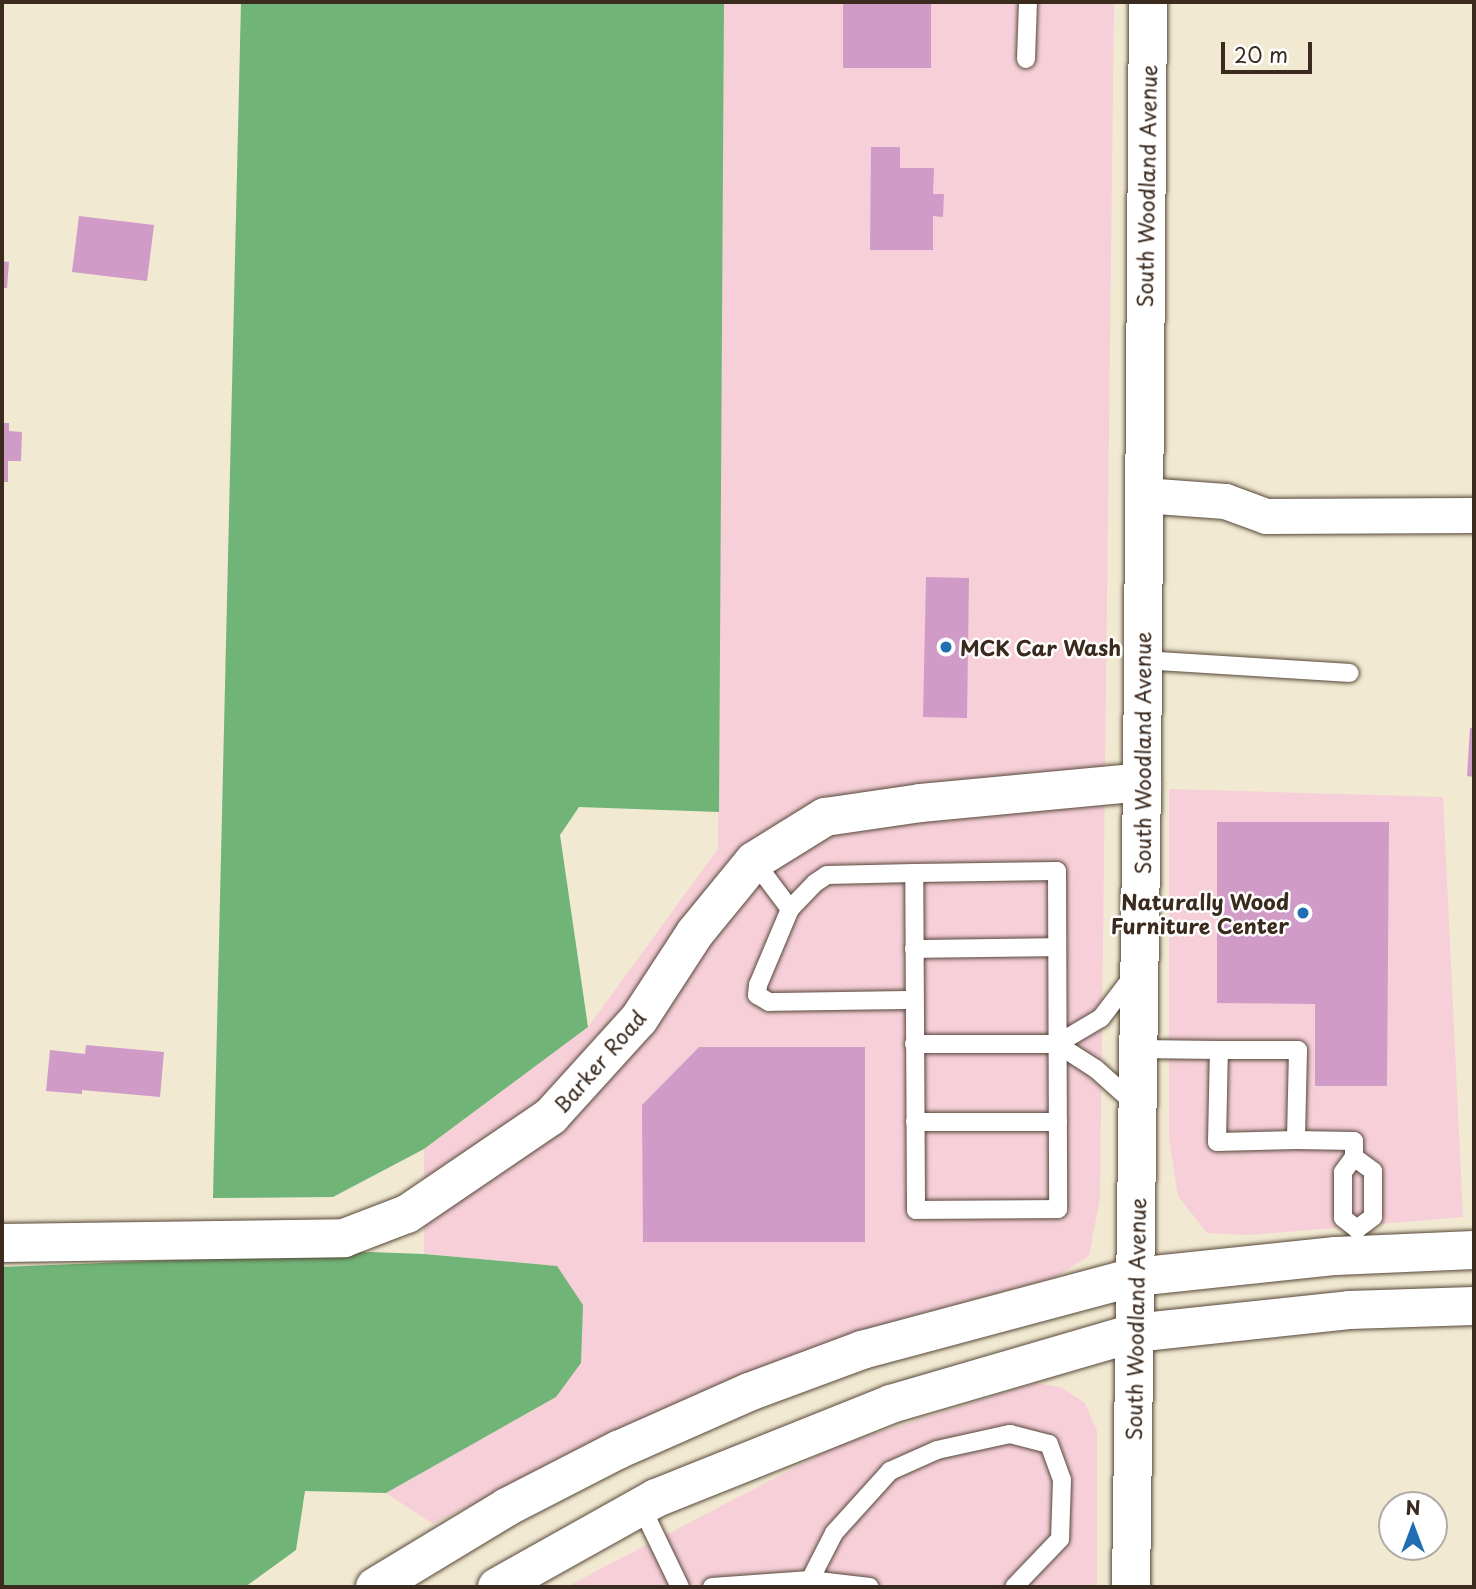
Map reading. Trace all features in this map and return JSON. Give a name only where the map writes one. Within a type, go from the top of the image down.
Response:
[{"type":"street","name":"South Woodland Avenue","points":[[1131,1587],[1142,782],[1148,2]]},
{"type":"street","points":[[1143,495],[1225,501],[1266,516],[1474,515]]},
{"type":"street","name":"Barker Road","points":[[2,1243],[344,1238],[407,1214],[551,1116],[639,1019],[695,933],[754,861],[825,817],[920,803],[1142,782]]},
{"type":"street","points":[[375,1587],[507,1507],[618,1450],[749,1392],[862,1350],[1039,1300],[1135,1278],[1359,1242],[1474,1250]]},
{"type":"street","points":[[498,1587],[641,1506],[891,1404],[1134,1334],[1349,1310],[1474,1306]]},
{"type":"lane","points":[[1026,59],[1028,2]]},
{"type":"lane","points":[[1143,660],[1350,673]]},
{"type":"lane","points":[[754,861],[790,909]]},
{"type":"lane","points":[[915,873],[916,1210],[1058,1209],[1057,871],[915,873],[827,875],[814,883],[790,909],[758,985],[757,995],[769,1002],[915,1000]]},
{"type":"lane","points":[[915,949],[1057,947]]},
{"type":"lane","points":[[915,1044],[1057,1044],[1101,1018],[1140,968]]},
{"type":"lane","points":[[1057,1044],[1096,1069],[1138,1107]]},
{"type":"lane","points":[[1138,1049],[1298,1051],[1296,1140]]},
{"type":"lane","points":[[1219,1050],[1217,1142],[1354,1141],[1354,1157],[1343,1172],[1343,1218],[1359,1242],[1373,1217],[1373,1171],[1354,1157]]},
{"type":"lane","points":[[915,1122],[1058,1122]]},
{"type":"lane","points":[[810,1580],[834,1533],[890,1471],[937,1450],[1010,1434],[1049,1444],[1062,1480],[1060,1539],[1014,1587]]},
{"type":"lane","points":[[641,1506],[680,1587]]},
{"type":"lane","points":[[712,1587],[810,1580],[870,1587]]},
{"type":"shaded area","points":[[724,2],[1114,2],[1100,1198],[1089,1256],[1054,1278],[907,1317],[733,1379],[433,1524],[386,1493],[556,1397],[557,1266],[424,1254],[424,1149],[588,1027],[718,849]]},
{"type":"shaded area","points":[[1169,789],[1443,797],[1463,1217],[1249,1235],[1207,1233],[1178,1196],[1169,1139]]},
{"type":"shaded area","points":[[1035,1383],[1061,1387],[1085,1403],[1097,1431],[1097,1587],[566,1587],[838,1445]]},
{"type":"green space","points":[[241,2],[724,2],[719,812],[579,807],[560,835],[588,1027],[424,1149],[333,1197],[213,1198]]},
{"type":"green space","points":[[370,1252],[557,1266],[583,1305],[581,1363],[556,1397],[386,1493],[305,1491],[296,1550],[245,1587],[2,1587],[2,1267]]},
{"type":"building","points":[[843,2],[931,2],[931,68],[843,68]]},
{"type":"building","points":[[871,147],[900,147],[900,168],[934,168],[933,194],[944,194],[943,217],[933,216],[933,250],[870,250]]},
{"type":"building","points":[[79,216],[154,225],[147,281],[72,272]]},
{"type":"building","points":[[2,261],[9,262],[7,288],[2,288]]},
{"type":"building","points":[[2,423],[9,423],[9,431],[22,432],[21,461],[8,461],[8,482],[2,482]]},
{"type":"building","name":"MCK Car Wash","points":[[926,577],[969,578],[967,718],[923,717]]},
{"type":"building","points":[[1470,728],[1474,728],[1474,777],[1467,776]]},
{"type":"building","name":"Naturally Wood Furniture Center","points":[[1217,822],[1389,822],[1387,1086],[1315,1086],[1315,1004],[1217,1003]]},
{"type":"building","points":[[86,1045],[164,1052],[160,1097],[82,1090],[82,1094],[46,1091],[50,1050],[85,1054]]},
{"type":"building","points":[[699,1047],[865,1047],[865,1242],[643,1242],[642,1105]]},
{"type":"place","name":"MCK Car Wash","points":[[946,647]]},
{"type":"place","name":"Naturally Wood Furniture Center","points":[[1303,913]]}]
